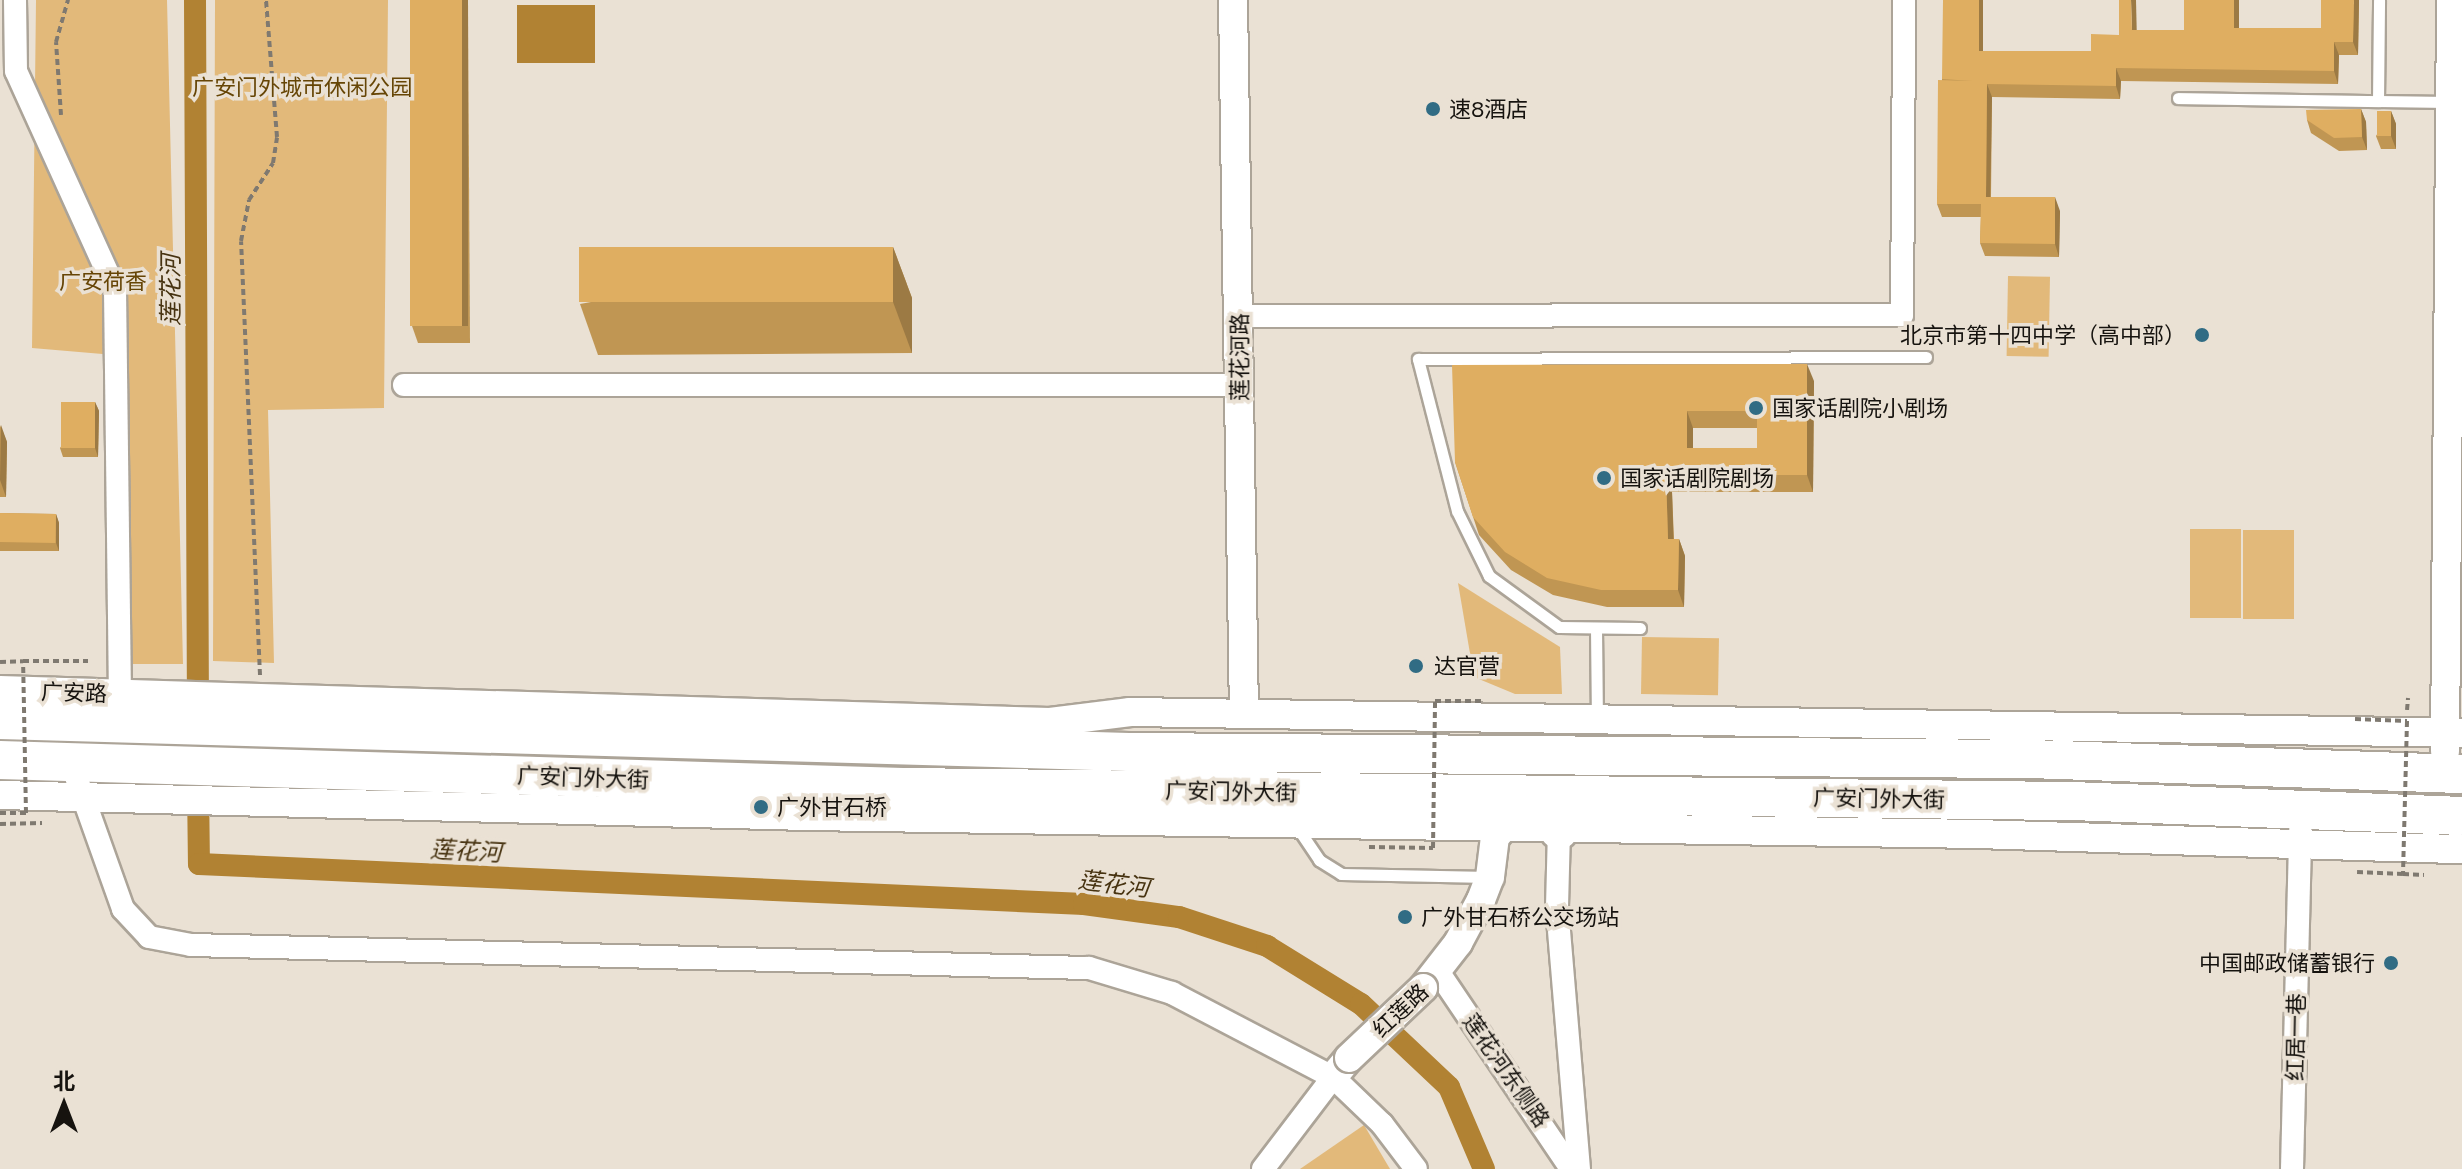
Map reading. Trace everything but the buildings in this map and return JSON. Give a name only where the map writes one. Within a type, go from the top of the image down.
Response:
[{"type":"highway","name":"广安门外大街","points":[[1,711],[137,703],[1129,752],[2030,759],[2453,774]]},
{"type":"highway","name":"广安门外大街","points":[[0,760],[74,778],[143,762],[232,782],[807,785],[1294,807],[1476,794],[1583,795],[1834,815],[2300,826],[2462,816]]},
{"type":"highway","points":[[1476,794],[1496,829]]},
{"type":"highway","points":[[1559,830],[1583,795]]},
{"type":"street","points":[[15,0],[16,71],[115,289],[137,703]]},
{"type":"street","name":"莲花河路","points":[[1233,0],[1244,714]]},
{"type":"street","points":[[1239,316],[1902,315],[1904,0]]},
{"type":"street","points":[[2451,0],[2453,774]]},
{"type":"street","points":[[404,385],[1239,385]]},
{"type":"street","name":"广安门外大街","points":[[244,707],[1050,722],[1130,712],[2454,733]]},
{"type":"street","points":[[74,778],[123,909],[149,937],[191,945],[1089,968],[1172,993],[1341,1067],[1416,1169]]},
{"type":"street","name":"广安门外大街","points":[[0,795],[74,778],[132,798],[232,782]]},
{"type":"street","name":"广安门外大街","points":[[1294,807],[1496,829],[1559,830],[1834,815]]},
{"type":"street","points":[[2300,826],[2462,849]]},
{"type":"street","name":"红居一巷","points":[[2292,1169],[2300,826]]},
{"type":"street","name":"红莲路","points":[[1263,1169],[1341,1067],[1431,981],[1490,877],[1496,829]]},
{"type":"street","points":[[1559,830],[1557,907],[1579,1169]]},
{"type":"street","name":"莲花河东侧路","points":[[1431,981],[1571,1169]]},
{"type":"lane","points":[[2378,101],[2379,0]]},
{"type":"lane","points":[[2178,98],[2451,102]]},
{"type":"lane","points":[[1640,628],[1559,627],[1489,576],[1457,511],[1418,359],[1926,357]]},
{"type":"lane","points":[[1596,628],[1597,719]]},
{"type":"lane","points":[[1294,807],[1319,860],[1341,874],[1490,877]]},
{"type":"path","points":[[56,160],[62,127],[56,42],[68,0]]},
{"type":"path","points":[[244,707],[241,241],[249,200],[273,163],[277,137],[266,0]]},
{"type":"path","points":[[0,813],[26,813],[23,661]]},
{"type":"path","points":[[0,662],[88,661]]},
{"type":"path","points":[[1369,847],[1433,848],[1435,701],[1483,701]]},
{"type":"path","points":[[2355,719],[2407,721],[2403,874]]},
{"type":"path","points":[[2357,872],[2424,875]]},
{"type":"green space","name":"广安荷香","points":[[36,0],[167,0],[183,664],[129,664],[126,356],[32,348]]},
{"type":"green space","name":"广安门外城市休闲公园","points":[[215,0],[388,0],[384,408],[268,410],[274,663],[213,661]]},
{"type":"green space","points":[[2008,276],[2050,277],[2049,357],[2007,356]]},
{"type":"green space","points":[[2190,529],[2241,529],[2241,618],[2190,618]]},
{"type":"green space","points":[[2243,530],[2294,530],[2294,619],[2243,619]]},
{"type":"green space","points":[[1458,583],[1560,647],[1562,694],[1515,694],[1474,677]]},
{"type":"green space","points":[[1642,637],[1719,638],[1718,695],[1641,694]]},
{"type":"green space","points":[[1364,1125],[1390,1169],[1300,1169]]},
{"type":"shaded area","points":[[517,5],[595,5],[595,63],[517,63]]},
{"type":"waterway","name":"莲花河","points":[[195,0],[198,711]]},
{"type":"waterway","name":"莲花河","points":[[198,785],[199,864],[1084,904],[1179,917],[1267,946],[1361,1004],[1449,1087],[1484,1169]]},
{"type":"place","name":"速8酒店","points":[[1433,109]]},
{"type":"place","name":"北京市第十四中学（高中部）","points":[[2202,335]]},
{"type":"place","name":"国家话剧院小剧场","points":[[1756,408]]},
{"type":"place","name":"国家话剧院剧场","points":[[1604,478]]},
{"type":"place","name":"达官营","points":[[1416,666]]},
{"type":"place","name":"广外甘石桥","points":[[761,807]]},
{"type":"place","name":"广外甘石桥公交场站","points":[[1405,917]]},
{"type":"place","name":"中国邮政储蓄银行","points":[[2391,963]]}]
